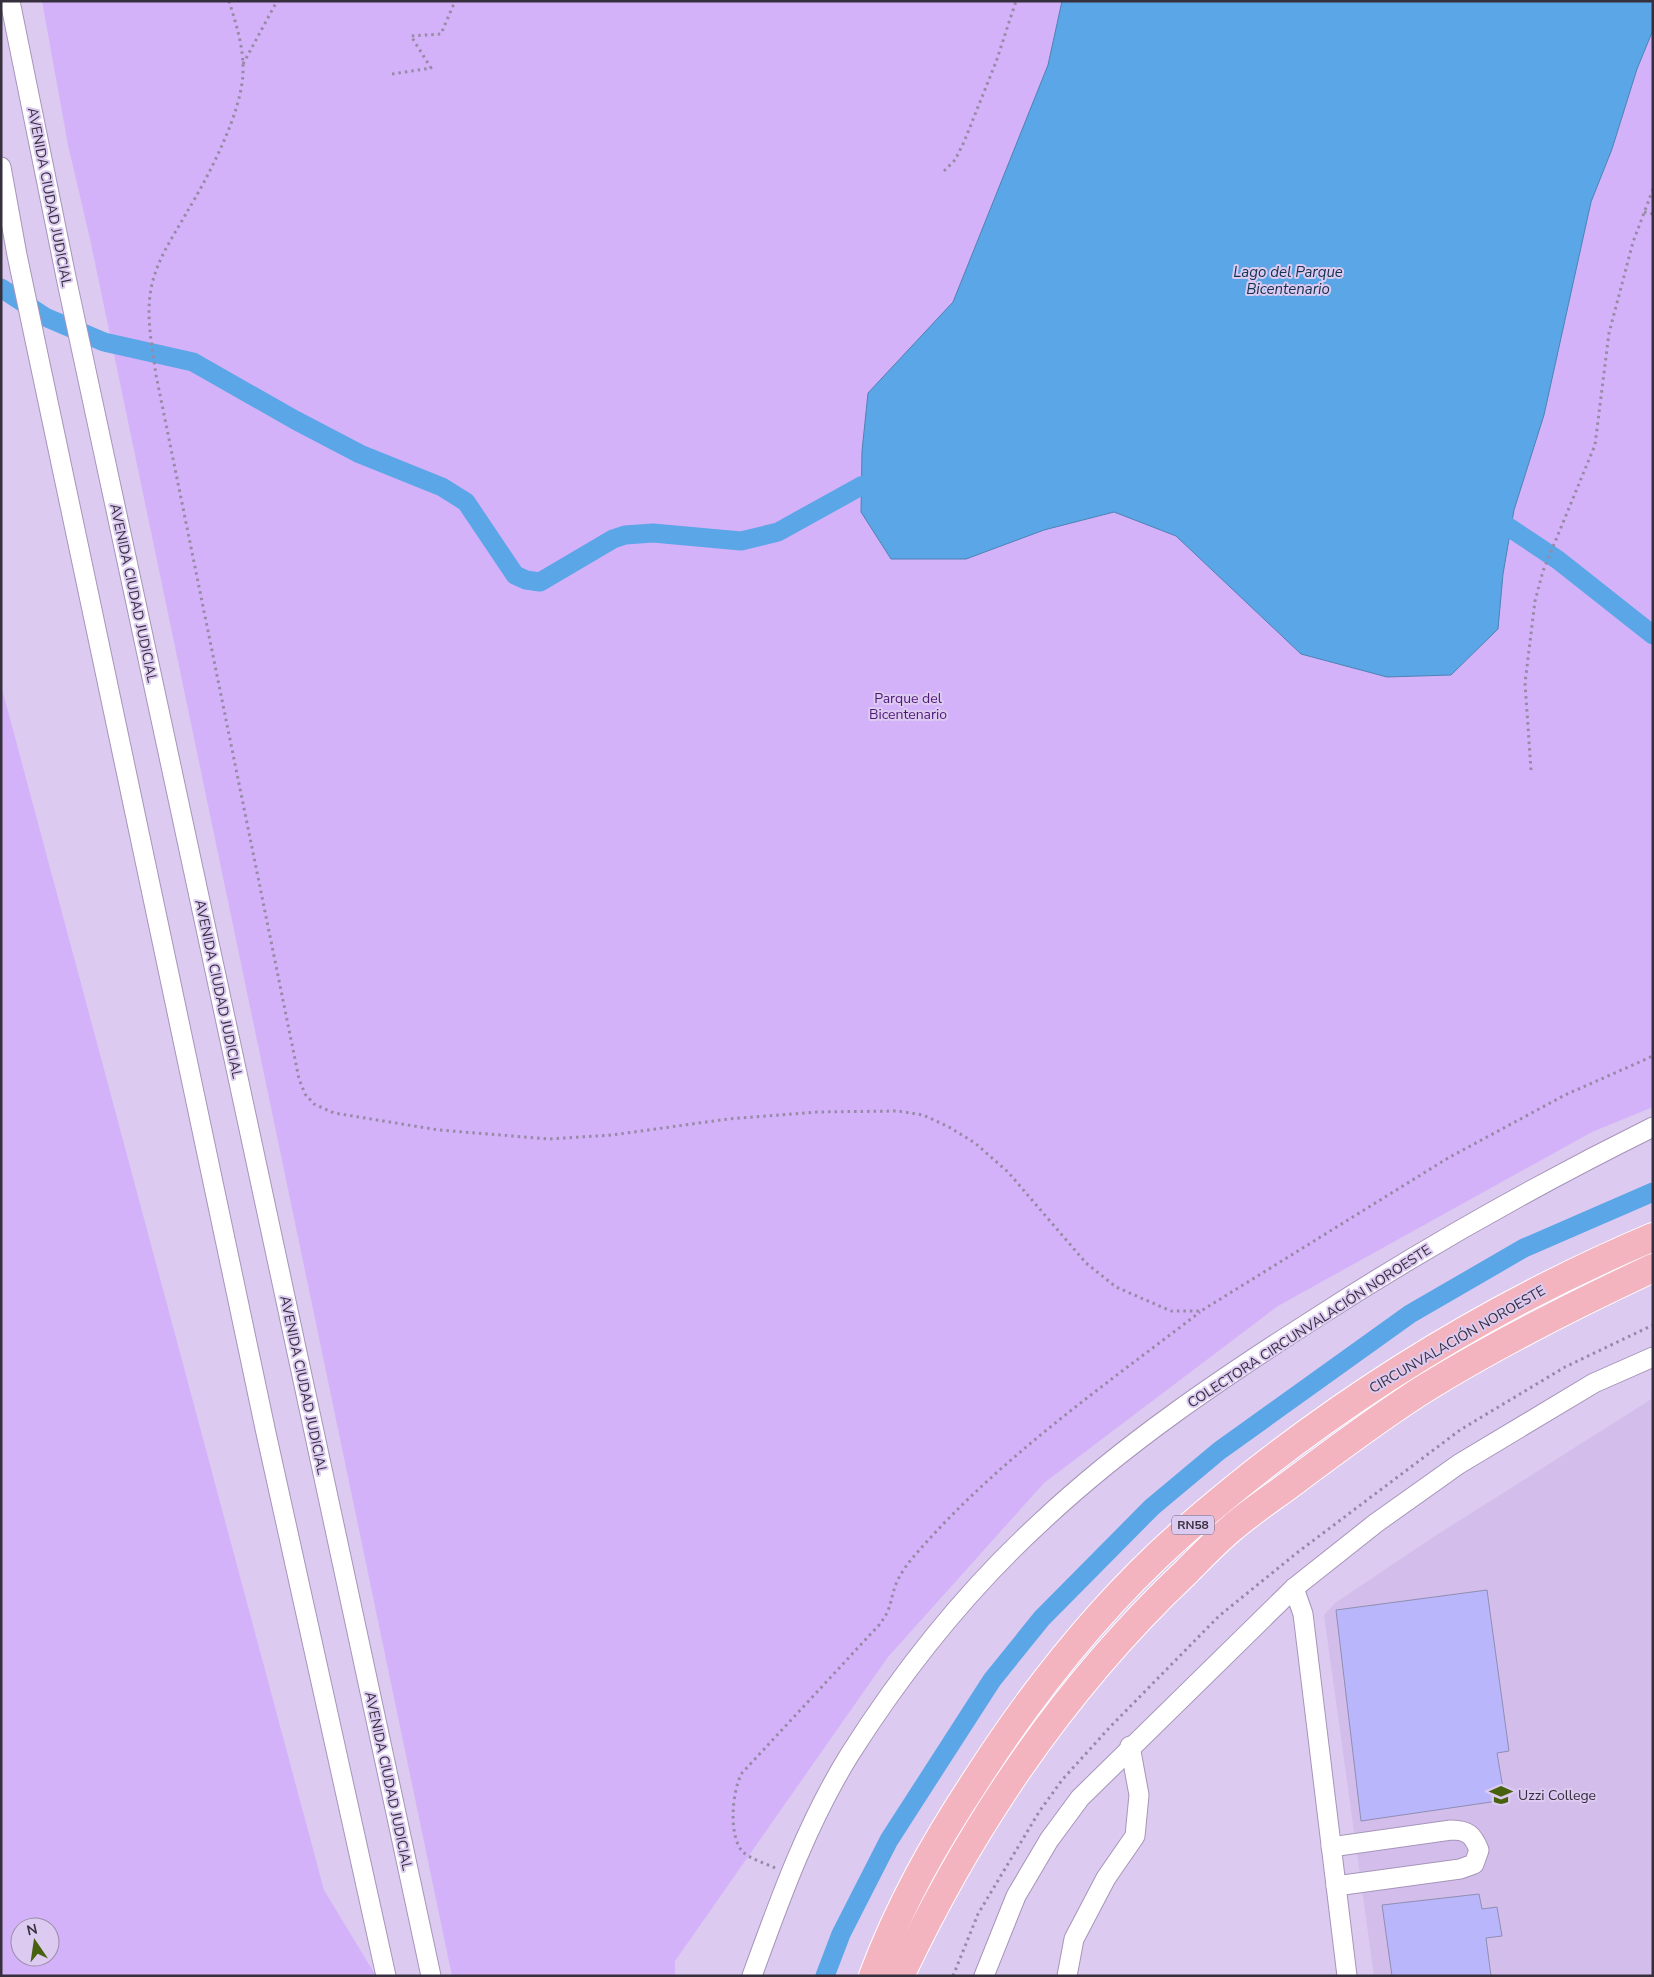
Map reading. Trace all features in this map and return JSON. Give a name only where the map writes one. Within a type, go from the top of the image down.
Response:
[{"type":"highway","name":"CIRCUNVALACIÓN NOROESTE","points":[[873,1976],[916,1876],[1010,1727],[1078,1642],[1123,1592],[1180,1535],[1278,1456],[1389,1376],[1524,1297],[1653,1237]]},
{"type":"highway","name":"CIRCUNVALACIÓN NOROESTE","points":[[900,1976],[944,1887],[978,1828],[1037,1740],[1088,1675],[1152,1604],[1234,1526],[1352,1437],[1426,1388],[1516,1336],[1653,1268]]},
{"type":"street","name":"AVENIDA CIUDAD JUDICIAL","points":[[10,1],[67,282],[431,1976]]},
{"type":"street","points":[[1,167],[17,255],[266,1433],[386,1976]]},
{"type":"street","name":"COLECTORA CIRCUNVALACIÓN NOROESTE","points":[[752,1976],[788,1875],[844,1764],[883,1705],[941,1626],[1042,1520],[1180,1409],[1290,1335],[1467,1226],[1573,1166],[1653,1126]]},
{"type":"street","points":[[984,1976],[1016,1896],[1049,1840],[1080,1798],[1130,1746],[1294,1588],[1376,1523],[1460,1464],[1594,1383],[1653,1356]]},
{"type":"street","points":[[1294,1588],[1303,1614],[1347,1976]]},
{"type":"street","points":[[1067,1976],[1074,1939],[1106,1878],[1135,1836],[1139,1796],[1130,1746]]},
{"type":"street","points":[[1332,1847],[1451,1830],[1464,1830],[1474,1837],[1479,1850],[1474,1864],[1460,1869],[1336,1886]]},
{"type":"path","points":[[229,1],[242,49],[243,65],[237,108],[202,188],[155,270],[150,300],[149,328],[156,375],[304,1094],[314,1104],[334,1113],[439,1130],[549,1139],[612,1135],[728,1119],[817,1112],[898,1111],[923,1115],[949,1127],[975,1143],[1008,1172],[1086,1263],[1116,1287],[1171,1311],[1201,1311]]},
{"type":"path","points":[[243,65],[277,1]]},
{"type":"path","points":[[392,74],[432,68],[411,36],[441,34],[455,1]]},
{"type":"path","points":[[944,171],[955,160],[964,142],[996,62],[1016,1]]},
{"type":"path","points":[[1531,770],[1525,683],[1535,601],[1543,571],[1595,444],[1609,333],[1622,279],[1653,190]]},
{"type":"path","points":[[1644,212],[1653,214]]},
{"type":"path","points":[[788,1875],[744,1854],[736,1843],[734,1832],[735,1790],[742,1773],[879,1625],[889,1612],[896,1584],[902,1572],[914,1556],[993,1474],[1033,1440],[1201,1311],[1448,1158],[1565,1096],[1653,1056]]},
{"type":"shaded area","name":"Uzzi College","points":[[1653,1398],[1653,1976],[1374,1976],[1324,1615],[1335,1603],[1435,1536]]},
{"type":"green space","name":"Parque del Bicentenario","points":[[42,1],[1653,1],[1653,1107],[1592,1132],[1278,1306],[1044,1483],[888,1657],[675,1961],[675,1976],[452,1976],[90,239],[68,145]]},
{"type":"green space","points":[[1,685],[324,1890],[376,1976],[1,1976]]},
{"type":"water","name":"Lago del Parque Bicentenario","points":[[1062,1],[1653,1],[1653,30],[1637,69],[1612,149],[1591,202],[1544,415],[1514,510],[1503,574],[1498,629],[1451,675],[1387,677],[1301,654],[1176,536],[1114,512],[1044,530],[966,559],[891,559],[861,512],[862,451],[868,393],[953,302],[1048,65]]},
{"type":"building","name":"Uzzi College","points":[[1487,1590],[1509,1751],[1497,1753],[1505,1800],[1361,1821],[1336,1610]]},
{"type":"building","points":[[1479,1894],[1482,1909],[1497,1907],[1502,1936],[1486,1938],[1491,1976],[1392,1976],[1382,1905]]},
{"type":"waterway","points":[[1,288],[45,317],[104,342],[193,362],[295,420],[360,454],[442,487],[466,502],[515,575],[526,580],[540,582],[613,539],[625,535],[653,533],[741,541],[778,532],[861,486],[884,478]]},
{"type":"waterway","points":[[1489,514],[1558,560],[1653,635]]},
{"type":"waterway","points":[[825,1976],[841,1934],[889,1840],[992,1680],[1042,1618],[1152,1507],[1219,1451],[1410,1314],[1524,1248],[1653,1192]]},
{"type":"place","name":"Uzzi College","points":[[1501,1795]]}]
